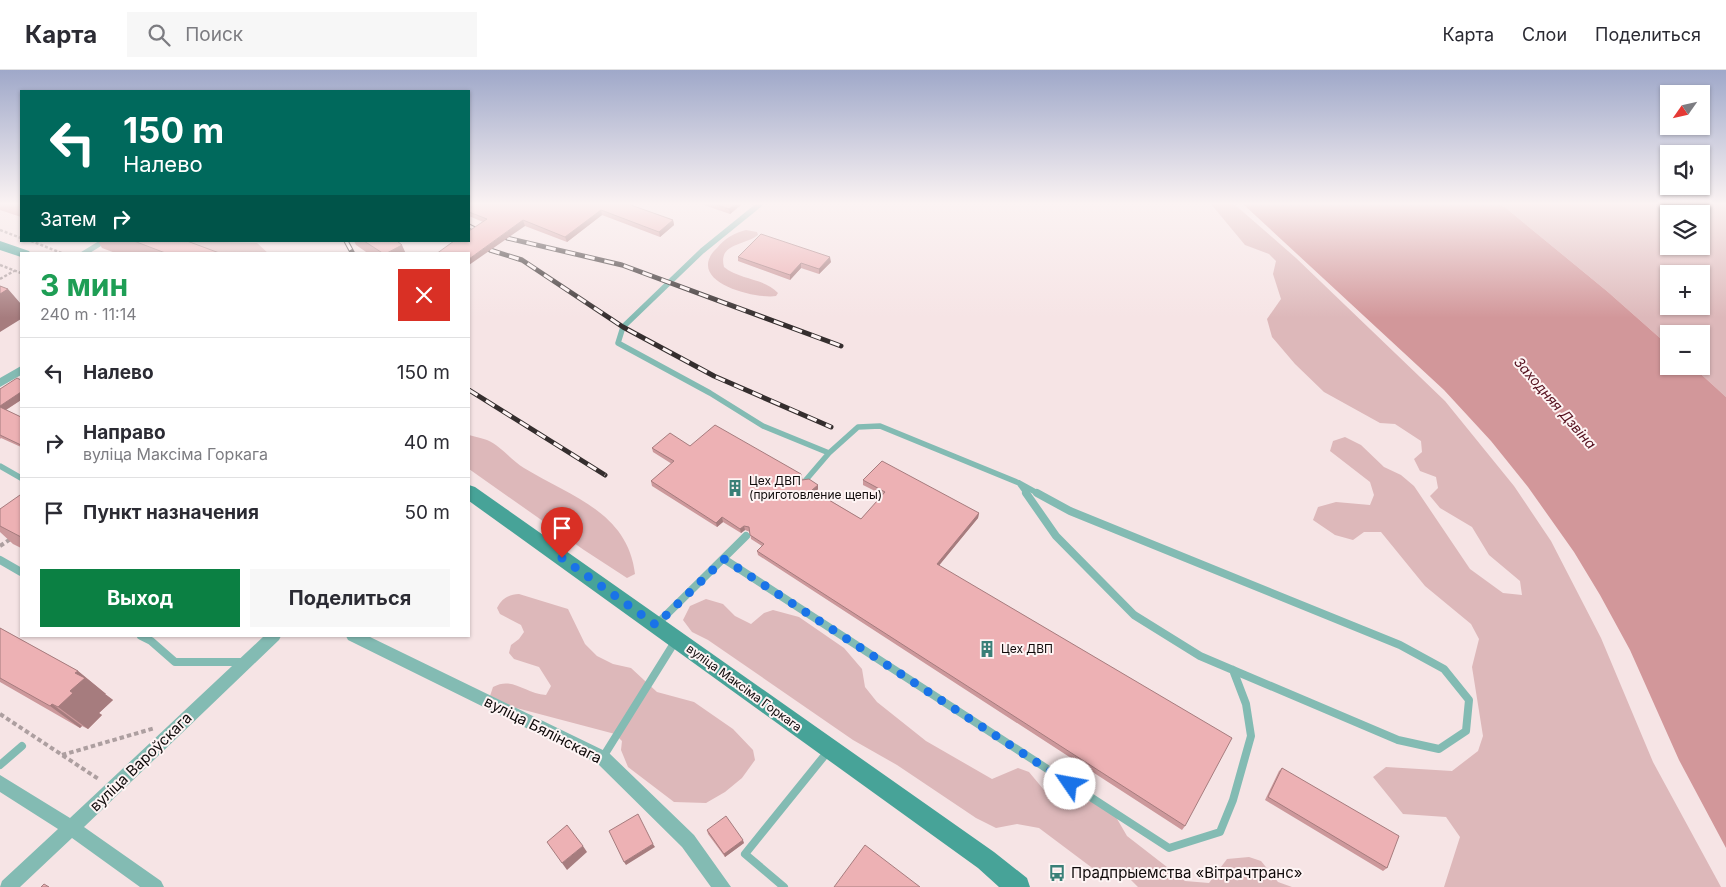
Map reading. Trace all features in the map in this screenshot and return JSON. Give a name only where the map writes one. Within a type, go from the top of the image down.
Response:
[{"type":"main road","points":[[0,245],[20,252]]},
{"type":"main road","points":[[0,251],[18,265]]},
{"type":"main road","name":"вуліца Максіма Горкага","points":[[470,493],[986,860],[1013,885]]},
{"type":"street","points":[[0,383],[20,371]]},
{"type":"street","name":"вуліца Вароўскага","points":[[8,887],[273,637]]},
{"type":"street","name":"вуліца Бялінскага","points":[[355,637],[603,758],[688,841],[722,887]]},
{"type":"street","points":[[0,783],[71,828],[155,887]]},
{"type":"lane","points":[[85,252],[102,242]]},
{"type":"lane","points":[[713,242],[623,327],[618,343],[710,393],[763,426],[829,453]]},
{"type":"lane","points":[[806,481],[829,453],[858,426],[880,426],[1019,483],[1070,511],[1400,645],[1444,669],[1469,700],[1466,731],[1439,749],[1398,740],[1200,656],[1134,615],[1056,536],[1019,483]]},
{"type":"lane","points":[[0,466],[20,477]]},
{"type":"lane","points":[[656,625],[746,536]]},
{"type":"lane","points":[[724,559],[1169,848],[1220,832],[1232,800],[1251,736],[1246,704],[1233,670]]},
{"type":"lane","points":[[0,560],[20,571]]},
{"type":"lane","points":[[143,637],[175,662],[246,662]]},
{"type":"lane","points":[[603,758],[676,639]]},
{"type":"lane","points":[[0,766],[22,746]]},
{"type":"lane","points":[[784,887],[745,854],[830,749]]},
{"type":"path","points":[[34,242],[59,252]]},
{"type":"path","points":[[0,265],[18,265]]},
{"type":"path","points":[[0,279],[18,265]]},
{"type":"path","points":[[0,546],[14,536]]},
{"type":"path","points":[[0,714],[114,788]]},
{"type":"path","points":[[62,755],[160,726]]},
{"type":"shaded area","points":[[185,242],[257,243],[267,252],[205,252]]},
{"type":"shaded area","points":[[723,242],[744,242],[728,249],[723,259],[724,267],[737,274],[766,284],[778,293],[776,296],[756,295],[731,288],[712,275],[708,267],[710,257]]},
{"type":"shaded area","points":[[1243,242],[1278,242],[1296,258],[1445,401],[1514,486],[1551,541],[1601,638],[1653,762],[1721,887],[1444,887],[1460,837],[1446,817],[1403,814],[1373,777],[1386,767],[1452,771],[1478,751],[1483,736],[1472,667],[1479,639],[1471,624],[1425,586],[1381,532],[1364,532],[1353,540],[1335,535],[1313,520],[1318,507],[1336,502],[1370,505],[1374,495],[1370,482],[1330,451],[1333,441],[1345,437],[1361,445],[1384,467],[1401,475],[1414,486],[1470,569],[1503,593],[1522,595],[1520,581],[1489,555],[1472,527],[1440,508],[1430,496],[1438,488],[1436,477],[1420,471],[1414,459],[1422,452],[1421,441],[1395,424],[1380,423],[1324,392],[1295,364],[1272,337],[1267,319],[1281,299],[1273,274],[1276,261],[1269,254],[1245,245]]},
{"type":"shaded area","points":[[1547,242],[1660,242],[1660,255],[1710,255],[1710,242],[1726,242],[1726,397],[1702,375],[1710,375],[1710,325],[1660,325],[1660,338]]},
{"type":"shaded area","points":[[470,435],[492,443],[524,468],[594,508],[621,535],[630,553],[635,574],[627,578],[470,470]]},
{"type":"shaded area","points":[[519,594],[568,609],[585,644],[597,656],[613,664],[631,668],[657,692],[694,702],[733,729],[753,750],[755,760],[742,778],[725,792],[706,803],[674,802],[628,767],[621,750],[622,741],[615,734],[505,705],[490,696],[493,687],[500,684],[513,684],[532,692],[546,695],[551,686],[539,667],[514,659],[509,653],[511,645],[524,632],[521,625],[500,614],[497,608],[506,598]]},
{"type":"shaded area","points":[[706,599],[723,604],[735,616],[751,624],[764,613],[773,610],[799,617],[844,648],[862,669],[865,687],[877,702],[926,741],[992,779],[1018,768],[1029,772],[1044,790],[1087,796],[1109,805],[1127,836],[1185,881],[1209,883],[1227,859],[1249,857],[1261,861],[1278,882],[1292,887],[1138,887],[1128,877],[1095,870],[1039,828],[1017,824],[996,828],[976,818],[897,765],[853,740],[708,640],[692,632],[683,620],[690,606]]},
{"type":"water","name":"Заходняя Дзвіна","points":[[1284,242],[1547,242],[1660,338],[1660,375],[1702,375],[1726,397],[1726,848],[1679,760],[1630,650],[1600,595],[1574,552],[1528,487],[1491,441],[1444,390]]},
{"type":"building","points":[[137,242],[190,242],[217,252],[163,252]]},
{"type":"building","points":[[366,242],[398,242],[402,245],[389,252],[381,252]]},
{"type":"building","points":[[452,242],[492,242],[470,258],[470,252],[439,252]]},
{"type":"building","points":[[753,242],[785,242],[830,257],[819,269],[801,263],[790,275],[738,257]]},
{"type":"building","points":[[0,286],[8,289],[0,294]]},
{"type":"building","points":[[17,378],[20,380],[20,393],[0,406],[0,389]]},
{"type":"building","points":[[0,407],[20,417],[20,445],[0,435]]},
{"type":"building","name":"Цех ДВП","points":[[715,425],[801,474],[802,480],[809,479],[818,485],[812,490],[861,519],[885,492],[863,480],[882,461],[979,513],[937,564],[1232,738],[1185,826],[757,551],[764,544],[750,535],[749,527],[744,526],[740,529],[722,517],[716,523],[651,481],[674,461],[652,448],[670,433],[690,446]]},
{"type":"building","points":[[20,495],[20,536],[0,526],[0,509]]},
{"type":"building","points":[[0,628],[78,671],[75,673],[85,678],[70,691],[73,693],[58,707],[52,704],[50,706],[0,678]]},
{"type":"building","points":[[1282,768],[1399,836],[1387,868],[1268,797]]},
{"type":"building","points":[[638,814],[653,844],[624,862],[609,831]]},
{"type":"building","points":[[726,816],[743,840],[724,854],[707,830]]},
{"type":"building","points":[[567,825],[583,846],[562,863],[547,842]]},
{"type":"building","points":[[865,845],[920,887],[834,887]]},
{"type":"railway","points":[[347,242],[352,252]]},
{"type":"railway","points":[[525,242],[622,265],[841,346]]},
{"type":"railway","points":[[490,250],[522,260],[623,327],[714,376],[831,427]]},
{"type":"railway","points":[[470,391],[605,475]]},
{"type":"place","name":"Цех ДВП (приготовление щепы)","points":[[735,488]]},
{"type":"place","name":"Цех ДВП","points":[[987,649]]},
{"type":"place","name":"Прадпрыемства «Вітрачтранс»","points":[[1057,873]]},
{"type":"route","points":[[562,558],[656,625],[724,559],[1070,784]]}]
